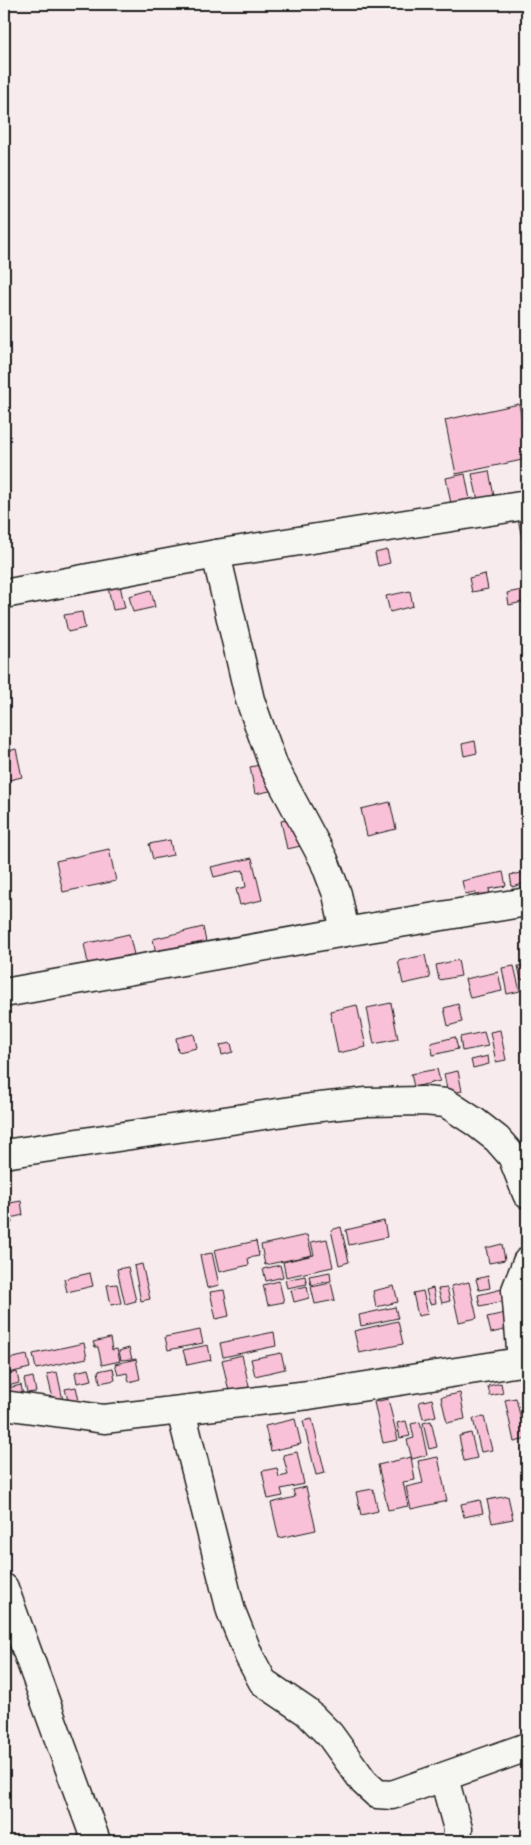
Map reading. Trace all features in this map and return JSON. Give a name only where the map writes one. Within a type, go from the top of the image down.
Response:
[{"type":"street","points":[[4,594],[216,554],[527,505]]},
{"type":"street","points":[[216,554],[250,700],[274,767],[324,860],[338,894],[345,932]]},
{"type":"street","points":[[4,993],[345,932],[527,902]]},
{"type":"street","points":[[4,1154],[311,1108],[367,1102],[423,1101],[446,1103],[497,1139],[512,1156],[527,1194]]},
{"type":"street","points":[[4,1405],[104,1419],[309,1395],[525,1361],[516,1290],[527,1262]]},
{"type":"street","points":[[181,1411],[231,1611],[249,1656],[264,1682],[307,1712],[330,1735],[364,1782],[377,1794],[392,1794],[444,1778],[527,1747]]},
{"type":"street","points":[[4,1588],[96,1841]]},
{"type":"street","points":[[444,1778],[458,1829],[457,1841]]},
{"type":"building","points":[[519,404],[522,421],[527,420],[527,459],[456,474],[445,420]]},
{"type":"building","points":[[489,471],[496,506],[480,509],[472,474]]},
{"type":"building","points":[[465,474],[472,510],[453,514],[446,478]]},
{"type":"building","points":[[527,512],[527,542],[523,543],[517,514]]},
{"type":"building","points":[[387,550],[390,563],[378,566],[375,553]]},
{"type":"building","points":[[485,574],[488,589],[472,592],[469,578]]},
{"type":"building","points":[[119,581],[125,608],[113,610],[107,583]]},
{"type":"building","points":[[527,589],[527,601],[509,605],[507,593]]},
{"type":"building","points":[[151,590],[155,607],[133,612],[129,596]]},
{"type":"building","points":[[410,591],[413,606],[390,612],[386,596]]},
{"type":"building","points":[[82,612],[85,628],[68,632],[64,615]]},
{"type":"building","points":[[475,741],[477,753],[464,756],[462,744]]},
{"type":"building","points":[[16,749],[22,777],[5,781],[4,752]]},
{"type":"building","points":[[269,763],[275,790],[255,794],[250,767]]},
{"type":"building","points":[[390,802],[396,829],[367,836],[361,809]]},
{"type":"building","points":[[295,818],[301,846],[287,849],[281,821]]},
{"type":"building","points":[[170,840],[173,855],[153,859],[149,844]]},
{"type":"building","points":[[109,849],[116,881],[63,892],[56,861]]},
{"type":"building","points":[[252,858],[262,900],[240,905],[236,889],[246,887],[243,870],[214,877],[211,867]]},
{"type":"building","points":[[503,872],[506,886],[489,889],[491,901],[477,904],[475,892],[465,894],[462,881]]},
{"type":"building","points":[[527,872],[527,883],[512,887],[510,875]]},
{"type":"building","points":[[203,927],[207,947],[157,958],[153,939]]},
{"type":"building","points":[[129,934],[136,963],[90,973],[84,944]]},
{"type":"building","points":[[425,955],[430,978],[403,984],[398,961]]},
{"type":"building","points":[[458,960],[461,976],[439,980],[436,965]]},
{"type":"building","points":[[527,965],[527,978],[521,980],[518,966]]},
{"type":"building","points":[[514,966],[520,991],[507,994],[502,968]]},
{"type":"building","points":[[498,972],[502,991],[470,998],[465,979]]},
{"type":"building","points":[[391,1003],[398,1039],[374,1044],[367,1008]]},
{"type":"building","points":[[458,1004],[462,1022],[448,1026],[444,1008]]},
{"type":"building","points":[[357,1005],[366,1047],[338,1053],[330,1011]]},
{"type":"building","points":[[500,1030],[506,1060],[496,1062],[490,1032]]},
{"type":"building","points":[[484,1032],[488,1046],[462,1051],[460,1037]]},
{"type":"building","points":[[194,1034],[197,1048],[178,1052],[176,1038]]},
{"type":"building","points":[[455,1037],[458,1049],[433,1055],[431,1043]]},
{"type":"building","points":[[231,1043],[233,1052],[222,1055],[220,1045]]},
{"type":"building","points":[[488,1056],[489,1064],[473,1068],[471,1060]]},
{"type":"building","points":[[437,1069],[440,1081],[414,1087],[411,1074]]},
{"type":"building","points":[[458,1071],[462,1091],[448,1094],[444,1074]]},
{"type":"building","points":[[21,1201],[23,1215],[11,1218],[12,1223],[4,1225],[4,1204]]},
{"type":"building","points":[[384,1221],[387,1237],[349,1245],[346,1230]]},
{"type":"building","points":[[341,1227],[349,1262],[339,1265],[331,1230]]},
{"type":"building","points":[[307,1235],[312,1255],[265,1265],[261,1245]]},
{"type":"building","points":[[327,1239],[333,1267],[286,1277],[283,1262],[314,1255],[311,1242]]},
{"type":"building","points":[[256,1241],[259,1256],[248,1258],[249,1265],[219,1272],[214,1250]]},
{"type":"building","points":[[502,1244],[505,1260],[489,1263],[486,1248]]},
{"type":"building","points":[[212,1253],[219,1285],[207,1288],[200,1255]]},
{"type":"building","points":[[142,1264],[150,1299],[141,1301],[134,1266]]},
{"type":"building","points":[[280,1265],[283,1277],[266,1281],[263,1269]]},
{"type":"building","points":[[128,1267],[136,1301],[125,1304],[117,1269]]},
{"type":"building","points":[[330,1272],[331,1281],[311,1285],[309,1276]]},
{"type":"building","points":[[90,1273],[93,1286],[67,1292],[64,1279]]},
{"type":"building","points":[[305,1276],[307,1284],[287,1288],[285,1280]]},
{"type":"building","points":[[488,1276],[490,1288],[479,1290],[476,1279]]},
{"type":"building","points":[[279,1281],[284,1302],[268,1305],[263,1285]]},
{"type":"building","points":[[469,1282],[477,1318],[459,1322],[451,1286]]},
{"type":"building","points":[[331,1283],[335,1300],[315,1304],[311,1287]]},
{"type":"building","points":[[117,1284],[121,1303],[111,1305],[107,1285]]},
{"type":"building","points":[[307,1286],[309,1298],[294,1302],[291,1290]]},
{"type":"building","points":[[394,1286],[398,1302],[376,1307],[373,1291]]},
{"type":"building","points":[[433,1288],[436,1303],[430,1304],[426,1290]]},
{"type":"building","points":[[447,1288],[450,1301],[442,1303],[438,1289]]},
{"type":"building","points":[[502,1289],[505,1301],[480,1306],[478,1295]]},
{"type":"building","points":[[224,1290],[229,1316],[216,1319],[210,1292]]},
{"type":"building","points":[[423,1291],[428,1314],[418,1316],[413,1293]]},
{"type":"building","points":[[395,1307],[398,1318],[361,1326],[359,1315]]},
{"type":"building","points":[[505,1313],[508,1329],[491,1333],[487,1317]]},
{"type":"building","points":[[398,1321],[403,1344],[359,1353],[354,1331]]},
{"type":"building","points":[[200,1330],[203,1343],[168,1350],[165,1337]]},
{"type":"building","points":[[274,1332],[276,1346],[223,1357],[220,1343]]},
{"type":"building","points":[[110,1338],[112,1350],[117,1349],[120,1361],[102,1365],[98,1347],[95,1347],[93,1342]]},
{"type":"building","points":[[84,1343],[87,1358],[36,1369],[33,1354]]},
{"type":"building","points":[[208,1345],[211,1360],[187,1365],[183,1350]]},
{"type":"building","points":[[129,1348],[132,1359],[121,1360],[119,1351]]},
{"type":"building","points":[[281,1353],[285,1369],[255,1376],[251,1359]]},
{"type":"building","points":[[27,1355],[30,1368],[4,1374],[4,1360]]},
{"type":"building","points":[[242,1355],[250,1391],[230,1396],[222,1360]]},
{"type":"building","points":[[136,1359],[140,1379],[129,1382],[127,1373],[118,1375],[115,1364]]},
{"type":"building","points":[[113,1368],[115,1380],[100,1383],[98,1371]]},
{"type":"building","points":[[89,1369],[92,1380],[77,1383],[75,1372]]},
{"type":"building","points":[[17,1372],[19,1383],[4,1387],[4,1375]]},
{"type":"building","points":[[57,1372],[64,1405],[55,1407],[47,1374]]},
{"type":"building","points":[[527,1375],[527,1410],[519,1377]]},
{"type":"building","points":[[33,1377],[36,1392],[27,1393],[24,1379]]},
{"type":"building","points":[[501,1383],[503,1393],[490,1396],[488,1386]]},
{"type":"building","points":[[21,1385],[23,1395],[4,1393],[4,1389]]},
{"type":"building","points":[[76,1387],[80,1405],[70,1408],[65,1389]]},
{"type":"building","points":[[460,1393],[465,1419],[447,1423],[441,1397]]},
{"type":"building","points":[[516,1398],[521,1420],[527,1418],[527,1439],[514,1442],[505,1400]]},
{"type":"building","points":[[388,1399],[398,1440],[383,1443],[374,1402]]},
{"type":"building","points":[[432,1399],[436,1416],[423,1419],[419,1402]]},
{"type":"building","points":[[484,1417],[492,1450],[481,1452],[473,1419]]},
{"type":"building","points":[[295,1419],[301,1444],[271,1451],[265,1426]]},
{"type":"building","points":[[312,1419],[325,1473],[316,1475],[303,1421]]},
{"type":"building","points":[[406,1421],[410,1436],[400,1438],[397,1423]]},
{"type":"building","points":[[431,1421],[437,1447],[429,1449],[423,1423]]},
{"type":"building","points":[[420,1422],[427,1455],[412,1459],[407,1440],[414,1438],[411,1424]]},
{"type":"building","points":[[471,1433],[477,1458],[464,1461],[459,1436]]},
{"type":"building","points":[[297,1452],[304,1484],[281,1489],[283,1496],[268,1499],[262,1471],[277,1468],[279,1477],[288,1475],[283,1455]]},
{"type":"building","points":[[411,1457],[415,1480],[403,1482],[408,1506],[388,1510],[378,1465]]},
{"type":"building","points":[[438,1457],[447,1501],[411,1509],[406,1487],[423,1483],[418,1461]]},
{"type":"building","points":[[306,1487],[316,1530],[279,1538],[271,1503],[295,1497],[293,1490]]},
{"type":"building","points":[[373,1489],[378,1511],[361,1515],[356,1492]]},
{"type":"building","points":[[508,1496],[513,1519],[492,1523],[487,1500]]},
{"type":"building","points":[[480,1500],[483,1513],[464,1517],[461,1504]]}]
